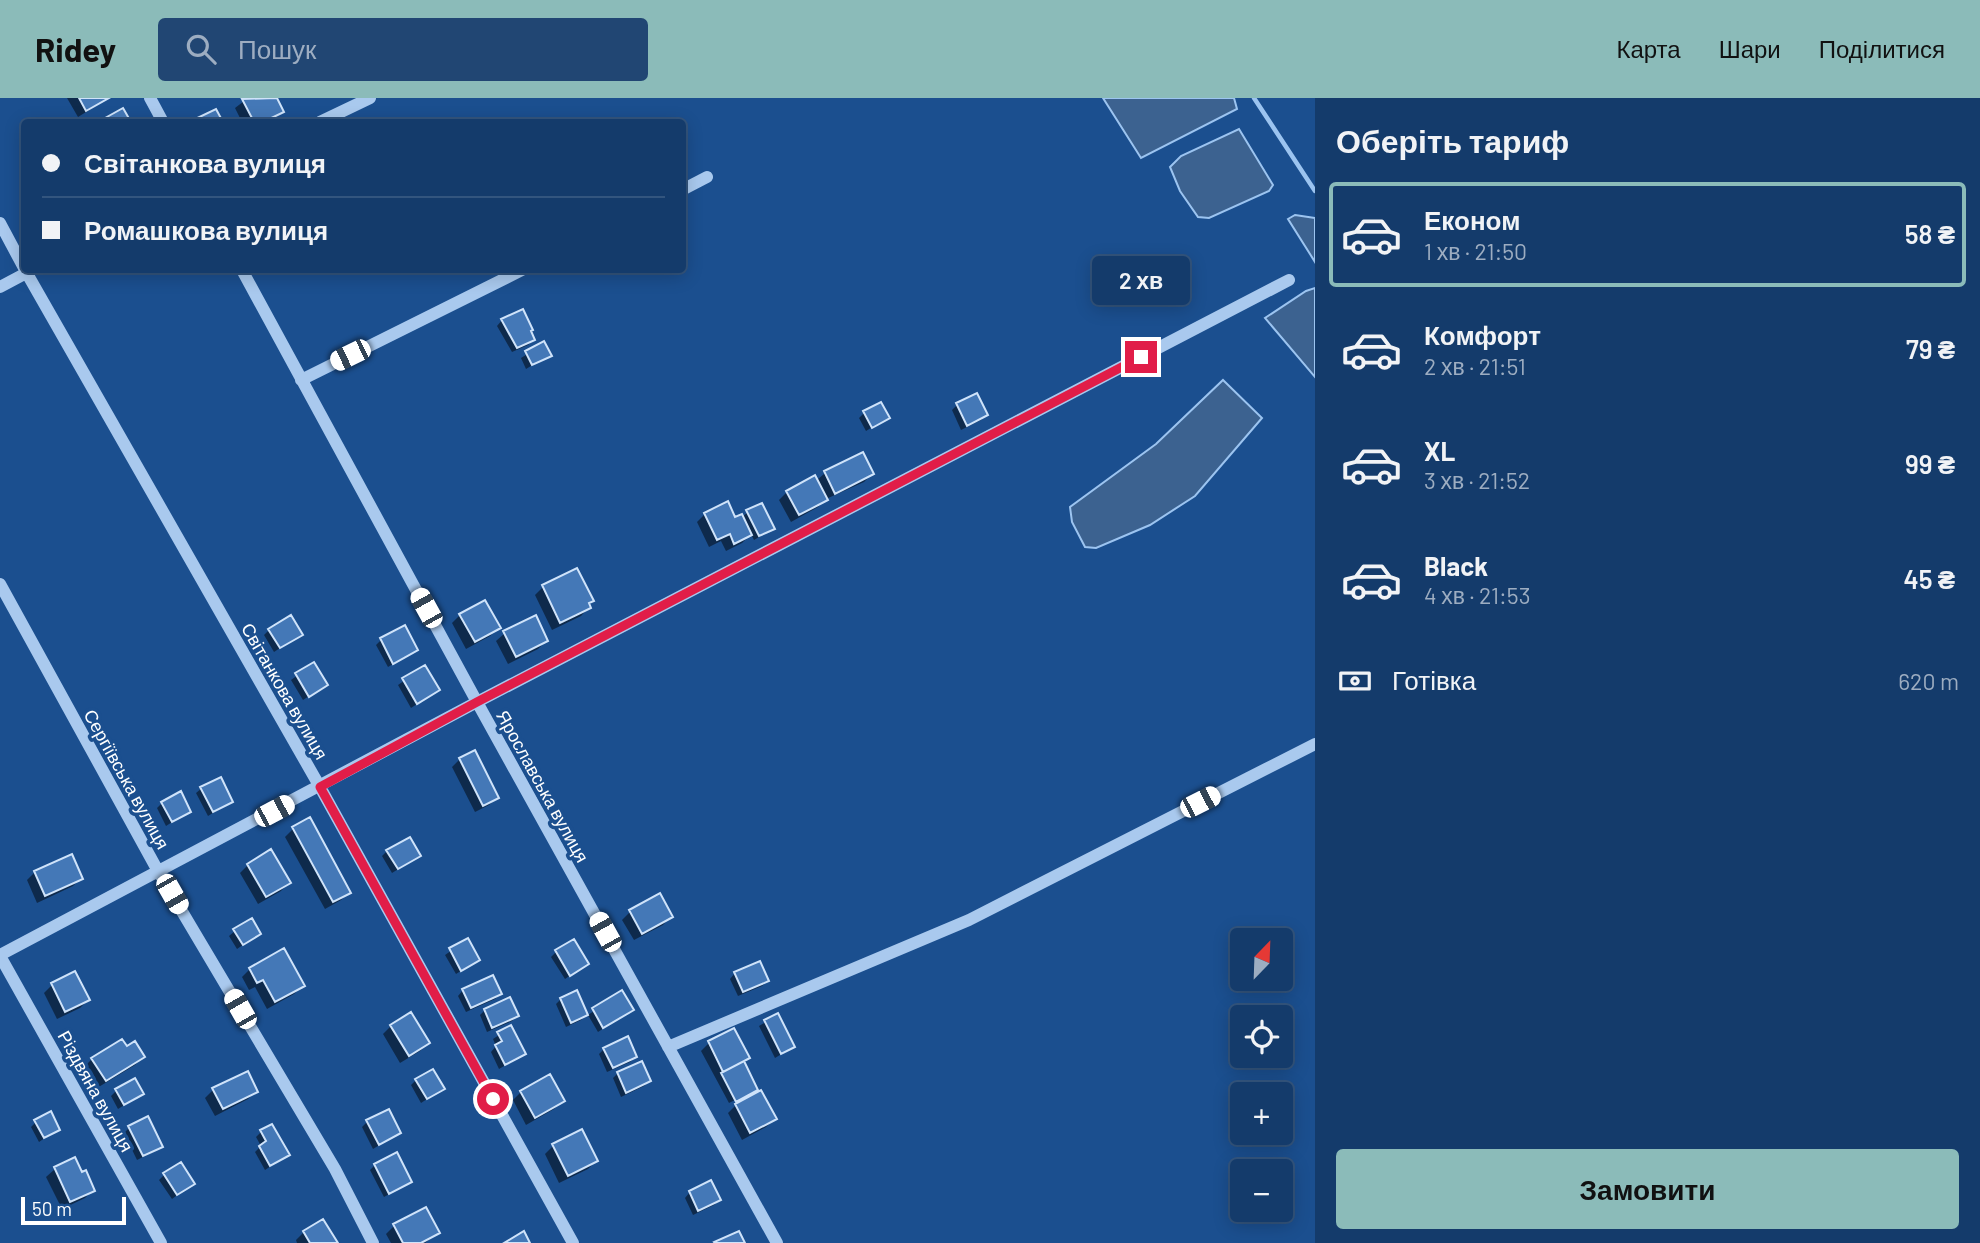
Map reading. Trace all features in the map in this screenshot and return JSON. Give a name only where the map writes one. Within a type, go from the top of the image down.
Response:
[{"type":"street","points":[[150,98],[161,119]]},
{"type":"street","points":[[326,119],[370,98]]},
{"type":"street","points":[[686,188],[707,177]]},
{"type":"street","name":"Світанкова вулиця","points":[[0,223],[21,260]]},
{"type":"street","points":[[0,287],[22,273]]},
{"type":"street","name":"Світанкова вулиця","points":[[29,273],[320,787],[573,1243]]},
{"type":"street","name":"Ярославська вулиця","points":[[244,273],[477,702],[777,1243]]},
{"type":"street","points":[[301,380],[516,273]]},
{"type":"street","points":[[0,955],[477,702],[1289,280]]},
{"type":"street","name":"Сергіївська вулиця","points":[[0,584],[158,872],[335,1169],[373,1243]]},
{"type":"street","points":[[668,1047],[969,920],[1315,744]]},
{"type":"street","name":"Різдвяна вулиця","points":[[0,955],[161,1243]]},
{"type":"water","points":[[1103,98],[1234,98],[1237,109],[1141,158]]},
{"type":"water","points":[[1239,129],[1273,185],[1269,191],[1209,218],[1198,217],[1180,191],[1170,167],[1181,156]]},
{"type":"water","points":[[1295,215],[1315,218],[1315,262],[1288,219]]},
{"type":"water","points":[[1315,288],[1315,377],[1265,318]]},
{"type":"water","points":[[1223,380],[1262,418],[1195,496],[1150,525],[1096,548],[1085,547],[1072,522],[1070,507],[1156,444]]},
{"type":"building","points":[[79,98],[109,98],[86,111]]},
{"type":"building","points":[[277,98],[284,112],[269,119],[252,119],[242,99]]},
{"type":"building","points":[[123,108],[129,119],[103,119]]},
{"type":"building","points":[[216,109],[221,119],[195,119]]},
{"type":"building","points":[[523,309],[535,340],[517,348],[501,319]]},
{"type":"building","points":[[544,341],[552,356],[532,365],[525,351]]},
{"type":"building","points":[[977,393],[988,415],[967,426],[956,403]]},
{"type":"building","points":[[881,402],[890,418],[872,428],[863,411]]},
{"type":"building","points":[[863,452],[874,474],[835,494],[824,471]]},
{"type":"building","points":[[815,475],[828,500],[799,515],[786,491]]},
{"type":"building","points":[[728,501],[735,517],[742,514],[752,535],[734,544],[730,534],[717,540],[704,513]]},
{"type":"building","points":[[762,503],[775,529],[759,536],[746,510]]},
{"type":"building","points":[[577,568],[594,601],[589,603],[591,608],[560,623],[542,585]]},
{"type":"building","points":[[485,600],[501,628],[475,642],[459,614]]},
{"type":"building","points":[[291,615],[303,635],[280,648],[268,629]]},
{"type":"building","points":[[536,615],[548,641],[516,657],[503,631]]},
{"type":"building","points":[[405,625],[418,650],[393,664],[380,638]]},
{"type":"building","points":[[314,662],[328,685],[309,697],[295,673]]},
{"type":"building","points":[[425,665],[440,690],[417,704],[402,678]]},
{"type":"building","points":[[475,750],[499,798],[483,806],[459,758]]},
{"type":"building","points":[[221,777],[233,802],[213,812],[200,787]]},
{"type":"building","points":[[181,791],[191,812],[172,822],[161,802]]},
{"type":"building","points":[[310,817],[351,893],[333,902],[292,827]]},
{"type":"building","points":[[410,837],[421,856],[398,869],[386,850]]},
{"type":"building","points":[[271,849],[291,883],[266,897],[247,864]]},
{"type":"building","points":[[72,854],[83,879],[45,896],[34,871]]},
{"type":"building","points":[[660,893],[673,917],[642,934],[629,910]]},
{"type":"building","points":[[252,918],[261,934],[243,945],[233,929]]},
{"type":"building","points":[[468,938],[480,960],[461,971],[449,948]]},
{"type":"building","points":[[574,939],[589,964],[570,976],[555,950]]},
{"type":"building","points":[[284,948],[305,986],[275,1002],[263,980],[257,983],[249,968]]},
{"type":"building","points":[[760,961],[769,981],[743,992],[734,972]]},
{"type":"building","points":[[75,971],[90,1000],[65,1012],[51,983]]},
{"type":"building","points":[[493,975],[502,994],[471,1008],[462,989]]},
{"type":"building","points":[[577,990],[588,1015],[571,1023],[560,998]]},
{"type":"building","points":[[622,990],[634,1010],[603,1028],[592,1008]]},
{"type":"building","points":[[510,997],[519,1016],[492,1028],[484,1009]]},
{"type":"building","points":[[411,1012],[430,1043],[409,1056],[390,1025]]},
{"type":"building","points":[[778,1013],[795,1047],[781,1054],[764,1020]]},
{"type":"building","points":[[511,1025],[526,1054],[505,1065],[495,1045],[502,1041],[497,1032]]},
{"type":"building","points":[[734,1028],[750,1058],[723,1072],[708,1041]]},
{"type":"building","points":[[628,1036],[637,1057],[613,1068],[603,1048]]},
{"type":"building","points":[[122,1039],[127,1046],[135,1041],[145,1057],[106,1081],[91,1058]]},
{"type":"building","points":[[642,1061],[651,1081],[626,1093],[617,1072]]},
{"type":"building","points":[[744,1061],[758,1090],[736,1102],[721,1073]]},
{"type":"building","points":[[433,1069],[445,1089],[427,1099],[415,1079]]},
{"type":"building","points":[[248,1071],[258,1092],[223,1109],[212,1088]]},
{"type":"building","points":[[550,1074],[565,1101],[535,1118],[520,1091]]},
{"type":"building","points":[[135,1078],[144,1094],[124,1105],[115,1089]]},
{"type":"building","points":[[761,1090],[777,1119],[750,1133],[735,1104]]},
{"type":"building","points":[[389,1109],[401,1133],[379,1145],[366,1120]]},
{"type":"building","points":[[51,1111],[60,1130],[44,1138],[34,1120]]},
{"type":"building","points":[[148,1116],[163,1147],[143,1156],[128,1126]]},
{"type":"building","points":[[272,1124],[290,1155],[270,1166],[259,1146],[266,1141],[260,1130]]},
{"type":"building","points":[[582,1129],[598,1161],[568,1176],[552,1144]]},
{"type":"building","points":[[397,1152],[412,1182],[389,1194],[374,1164]]},
{"type":"building","points":[[75,1157],[82,1172],[86,1170],[95,1191],[70,1202],[54,1167]]},
{"type":"building","points":[[181,1162],[195,1184],[177,1195],[163,1173]]},
{"type":"building","points":[[711,1180],[721,1200],[698,1211],[689,1191]]},
{"type":"building","points":[[426,1207],[440,1233],[421,1243],[403,1243],[393,1224]]},
{"type":"building","points":[[323,1219],[338,1243],[310,1243],[303,1231]]},
{"type":"building","points":[[524,1231],[530,1243],[504,1243]]},
{"type":"building","points":[[739,1231],[745,1243],[714,1242]]},
{"type":"waterway","points":[[1254,98],[1315,191]]},
{"type":"route","points":[[493,1099],[320,787],[477,702],[1141,357]]}]
